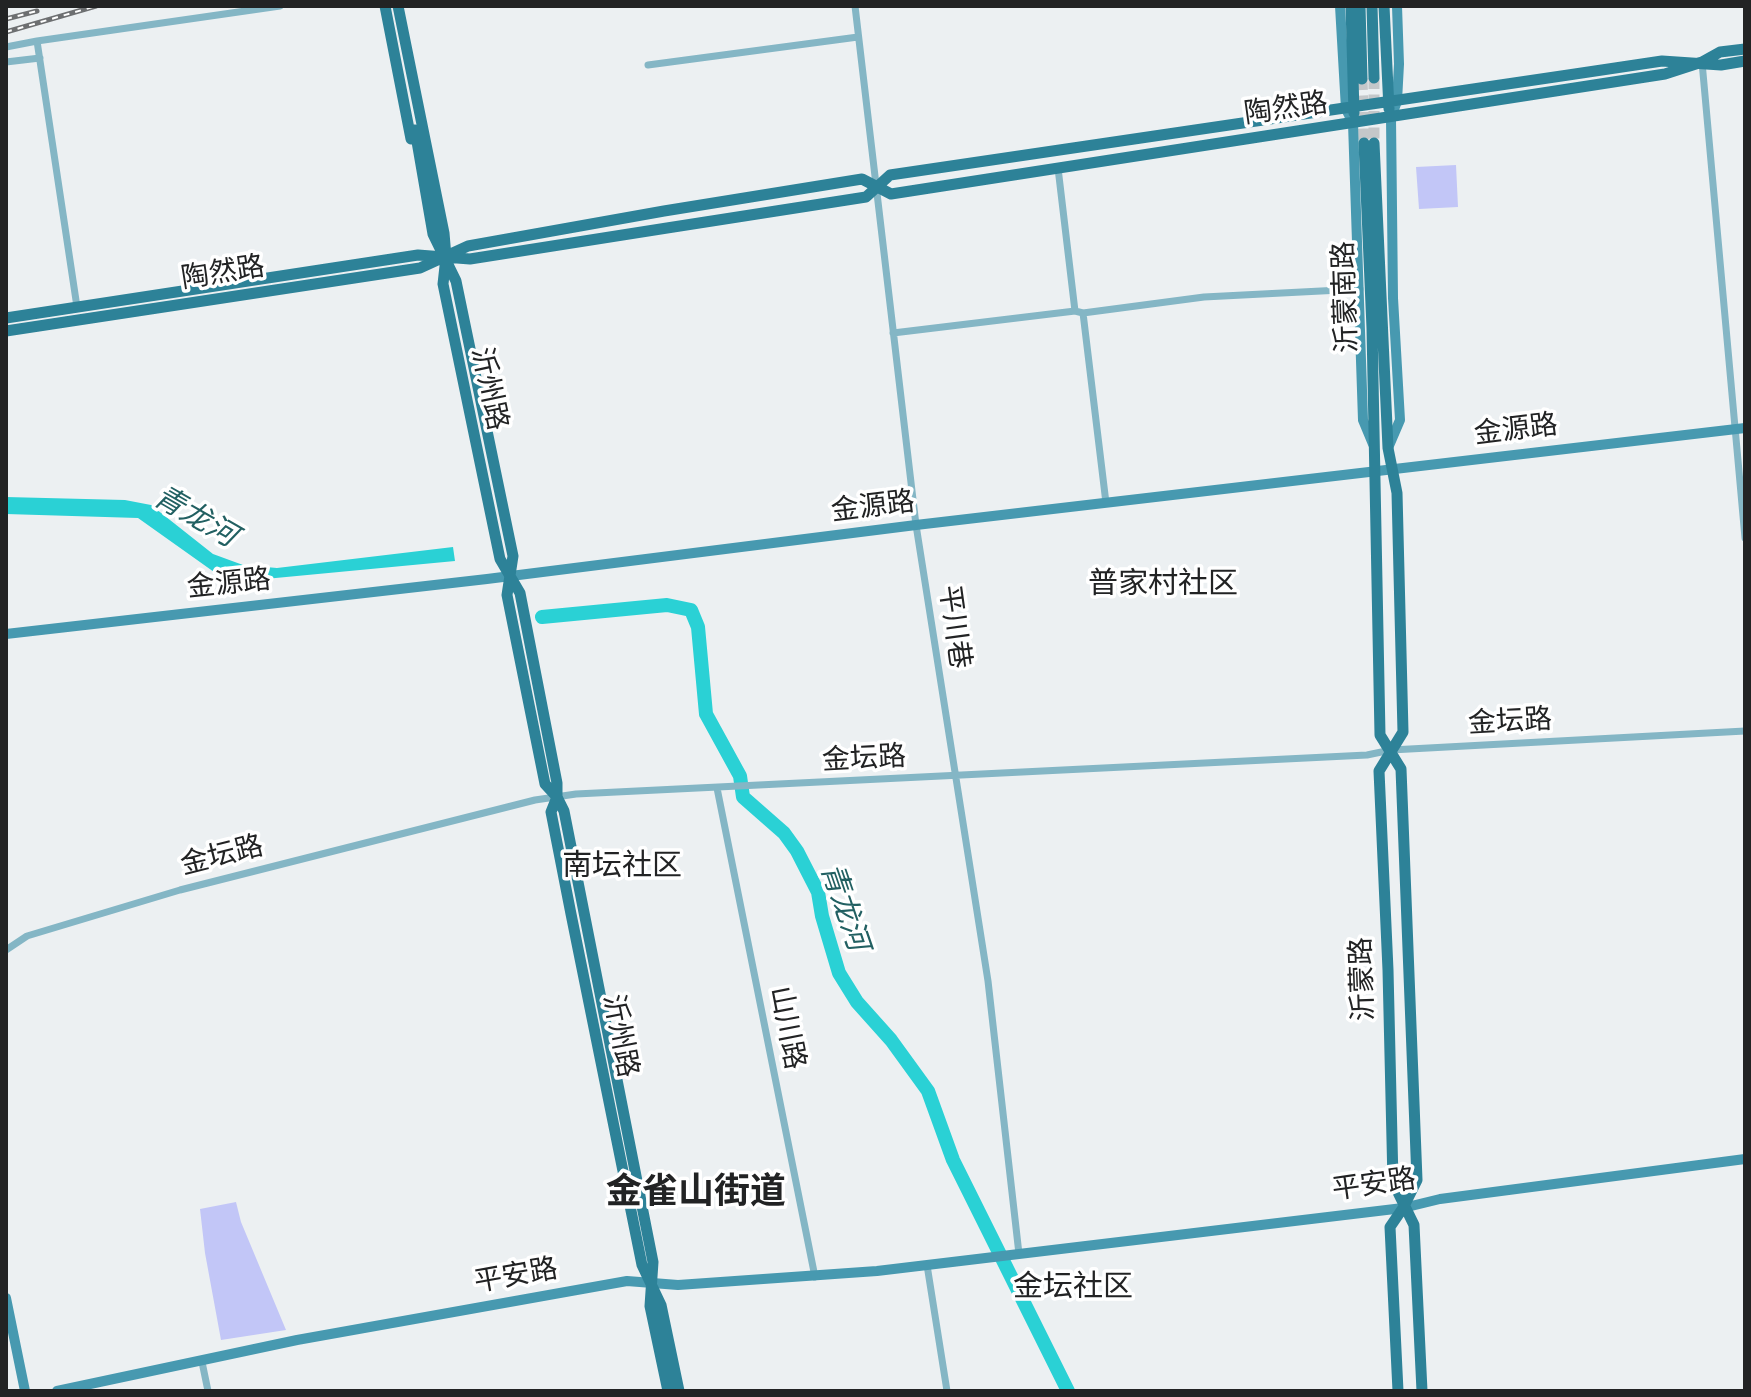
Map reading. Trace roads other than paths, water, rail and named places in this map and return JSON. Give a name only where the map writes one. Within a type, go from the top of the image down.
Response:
[{"type":"main road","points":[[385,6],[416,165],[428,182]]},
{"type":"main road","name":"沂州路","points":[[395,6],[428,182],[444,233],[446,257],[443,284],[500,559],[520,593],[557,783],[557,797],[551,812],[642,1265],[661,1305],[679,1391]]},
{"type":"main road","points":[[404,6],[434,166],[428,182]]},
{"type":"main road","points":[[1351,6],[1350,108],[1353,123]]},
{"type":"main road","points":[[1360,6],[1368,78],[1372,6]]},
{"type":"main road","points":[[1384,6],[1391,118]]},
{"type":"main road","name":"陶然路","points":[[6,331],[420,268],[468,246],[680,208],[862,179],[891,194],[1665,74],[1702,62],[1720,52],[1745,49]]},
{"type":"main road","name":"陶然路","points":[[6,318],[418,255],[470,259],[866,197],[890,175],[1662,61],[1721,65],[1745,61]]},
{"type":"main road","name":"沂蒙南路","points":[[1375,449],[1369,143],[1388,448]]},
{"type":"main road","points":[[107,315],[96,310],[142,297]]},
{"type":"main road","points":[[24,328],[61,317],[49,311]]},
{"type":"main road","name":"沂蒙路","points":[[1388,448],[1397,493],[1403,732],[1379,771],[1393,1182],[1403,1208],[1414,1225],[1422,1391]]},
{"type":"main road","name":"沂蒙路","points":[[1375,449],[1380,735],[1401,769],[1417,1180],[1390,1227],[1398,1391]]},
{"type":"main road","name":"沂州路","points":[[651,1282],[650,1306],[668,1391]]},
{"type":"street","points":[[6,47],[280,6]]},
{"type":"street","name":"平川巷","points":[[855,6],[871,163],[877,186],[877,207],[916,525],[992,1009],[1014,1255]]},
{"type":"street","points":[[1340,6],[1350,108]]},
{"type":"street","points":[[1392,102],[1399,64],[1397,6]]},
{"type":"street","points":[[648,65],[858,37]]},
{"type":"street","points":[[37,41],[77,307]]},
{"type":"street","points":[[6,62],[40,58]]},
{"type":"street","points":[[1702,62],[1740,429],[1745,538]]},
{"type":"street","points":[[1388,448],[1400,420],[1393,298],[1391,118]]},
{"type":"street","points":[[1353,123],[1363,420],[1375,449]]},
{"type":"street","points":[[1058,168],[1106,503]]},
{"type":"street","points":[[893,333],[1204,297],[1360,289]]},
{"type":"street","name":"金源路","points":[[6,634],[1740,429]]},
{"type":"street","name":"金坛路","points":[[6,950],[27,936],[180,890],[557,797],[1367,755],[1391,750],[1745,731]]},
{"type":"street","name":"山川路","points":[[717,788],[815,1277]]},
{"type":"street","name":"平安路","points":[[57,1391],[297,1340],[627,1281],[678,1285],[815,1277],[927,1265],[1403,1208],[1440,1199],[1745,1159]]},
{"type":"street","points":[[927,1265],[947,1391]]},
{"type":"street","points":[[6,1298],[25,1391]]},
{"type":"street","points":[[202,1362],[208,1391]]},
{"type":"waterway","name":"青龙河","points":[[542,617],[667,605],[691,610],[698,627],[706,714],[740,776],[743,797],[784,833],[797,851],[818,892],[839,973],[857,1002],[891,1040],[928,1091],[953,1160],[1068,1391]]},
{"type":"tunnel","points":[[1374,78],[1374,143]]},
{"type":"tunnel","points":[[1362,79],[1364,143]]},
{"type":"railway","points":[[6,32],[96,6]]},
{"type":"railway","points":[[6,19],[37,11]]},
{"type":"district","name":"普家村社区","points":[[1163,584]]},
{"type":"district","name":"南坛社区","points":[[622,866]]},
{"type":"district","name":"金雀山街道","points":[[696,1193]]},
{"type":"district","name":"金坛社区","points":[[1073,1287]]}]
